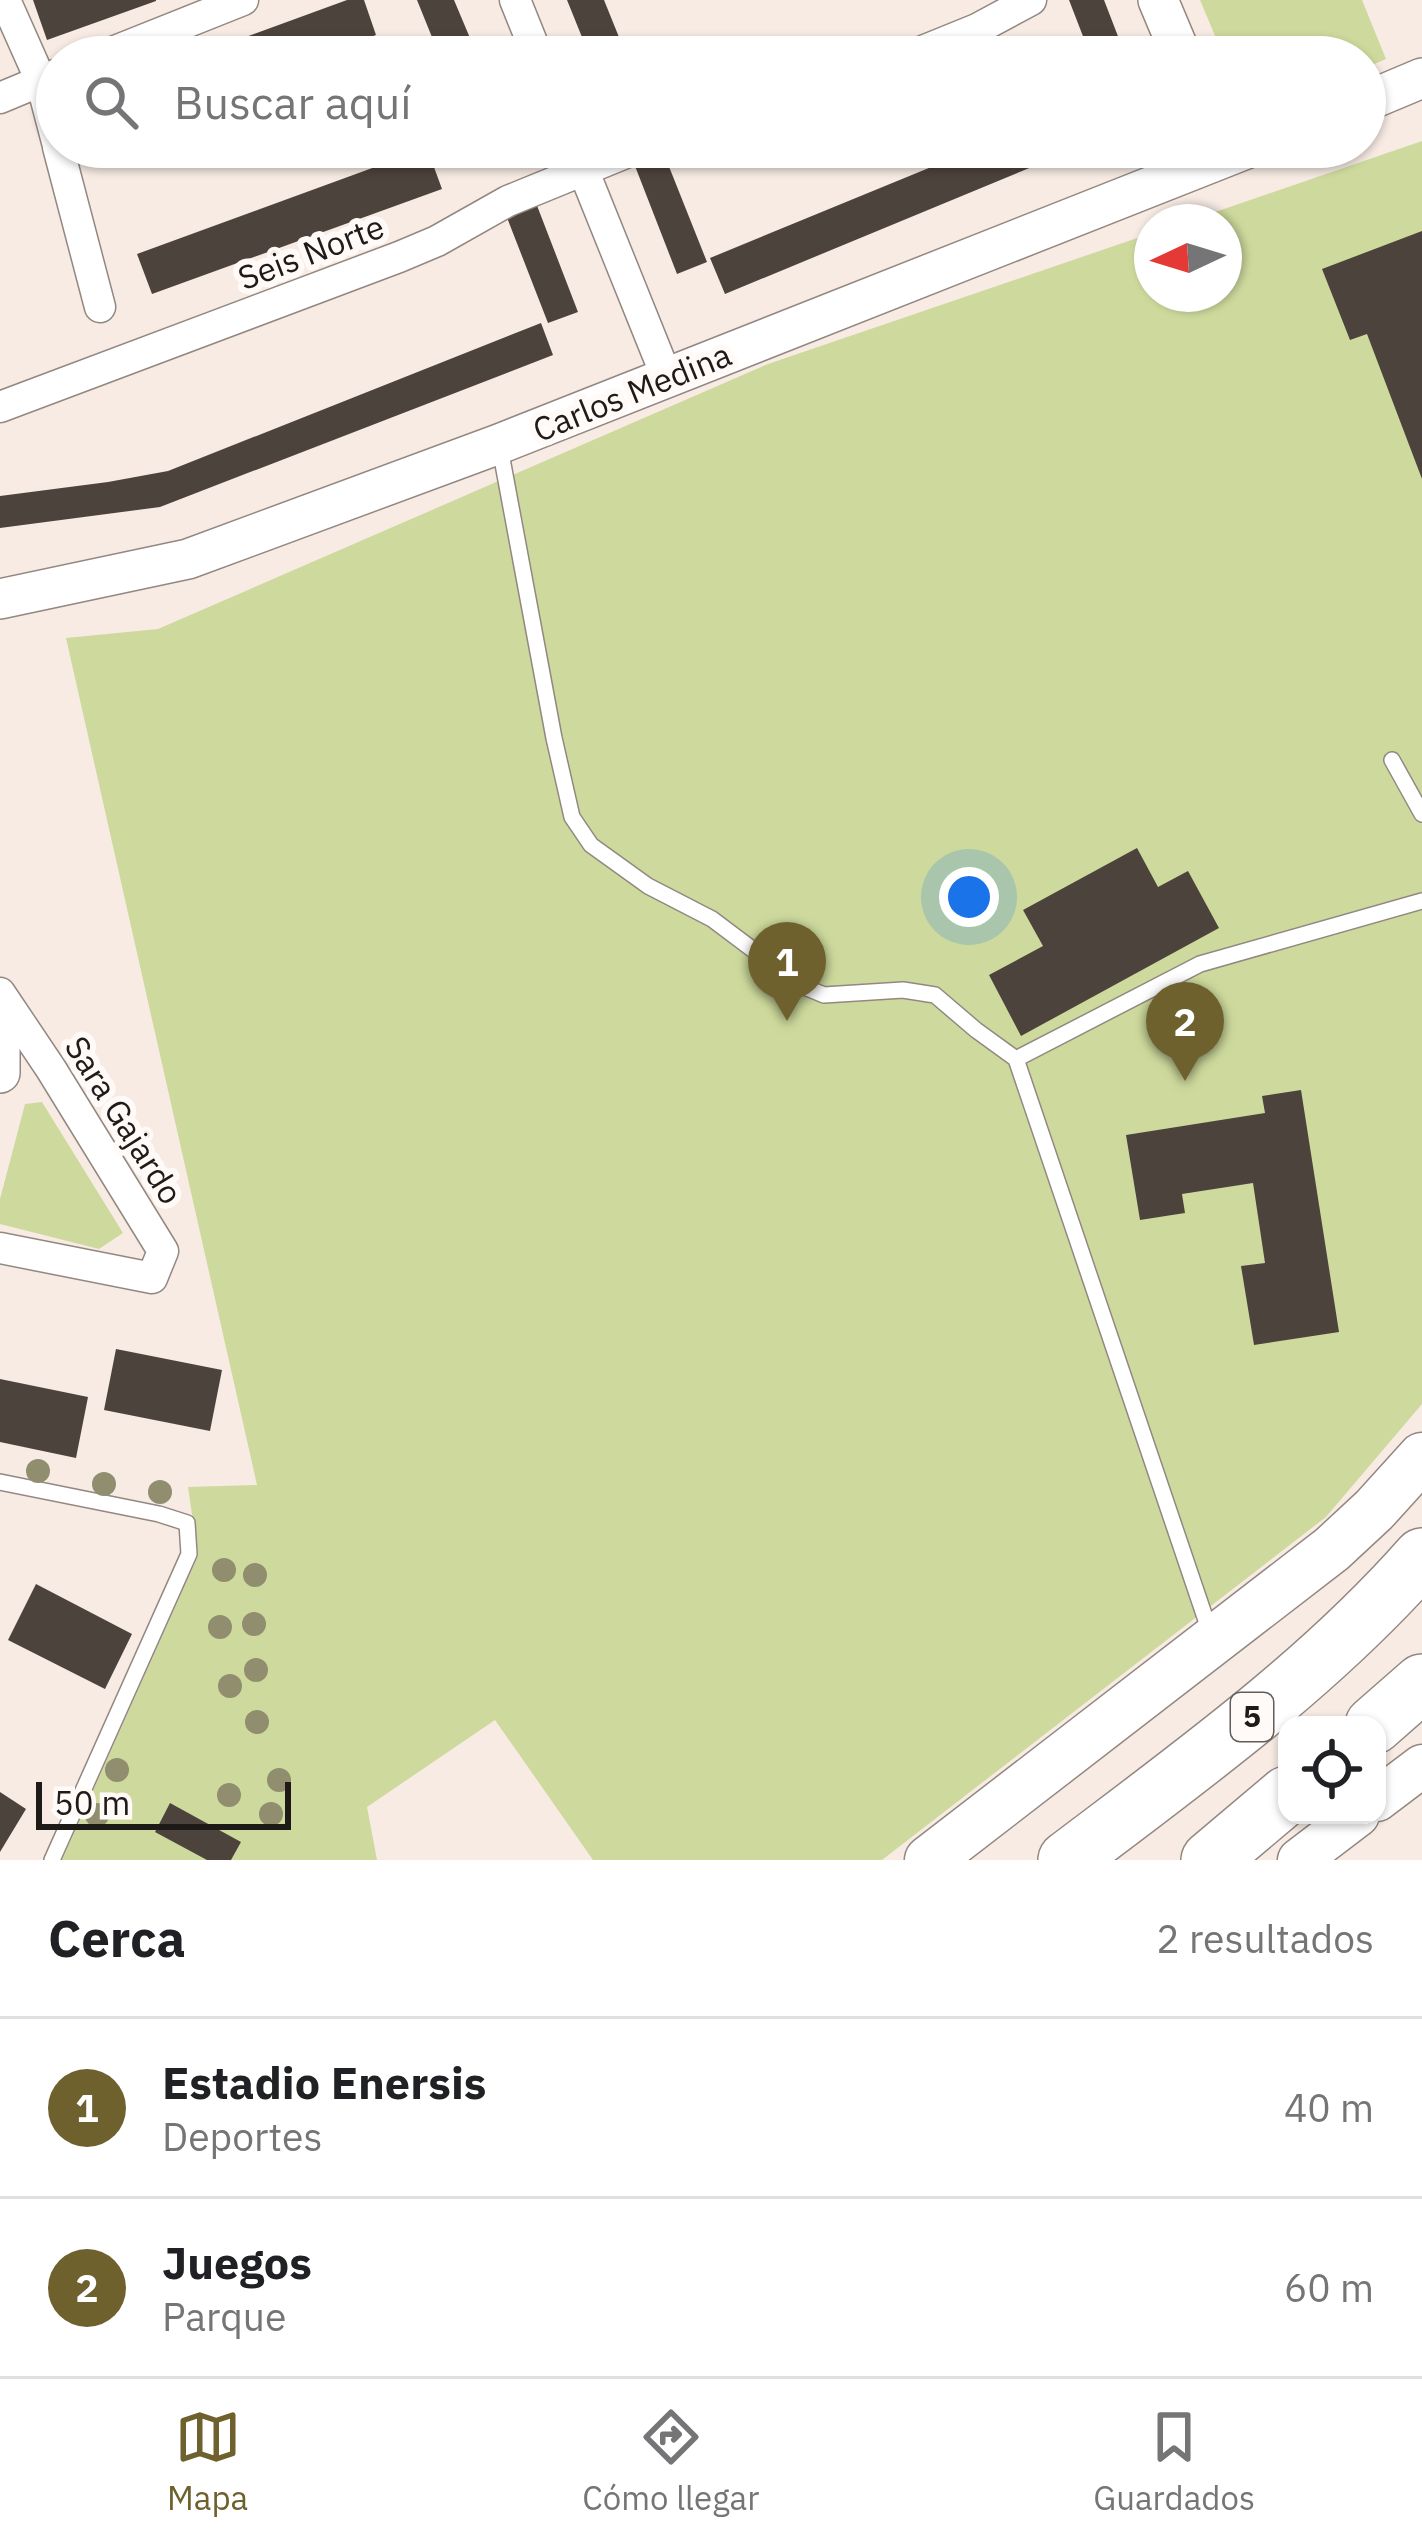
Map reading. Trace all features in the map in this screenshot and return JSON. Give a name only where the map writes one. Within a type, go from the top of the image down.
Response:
[{"type":"highway","name":"5","points":[[1067,1860],[1316,1664],[1422,1557]]},
{"type":"highway","points":[[1385,1716],[1422,1684]]},
{"type":"highway","points":[[1210,1860],[1278,1803]]},
{"type":"main road","points":[[928,1860],[1332,1549],[1422,1456]]},
{"type":"main road","points":[[1386,1793],[1422,1766]]},
{"type":"main road","points":[[1299,1860],[1346,1824]]},
{"type":"street","points":[[5,0],[36,55]]},
{"type":"street","points":[[153,36],[243,0]]},
{"type":"street","points":[[515,0],[530,36]]},
{"type":"street","points":[[961,36],[1031,0]]},
{"type":"street","points":[[1159,0],[1174,36]]},
{"type":"street","points":[[1386,93],[1422,78]]},
{"type":"street","points":[[0,98],[36,83]]},
{"type":"street","points":[[64,168],[100,307]]},
{"type":"street","name":"Seis Norte","points":[[0,407],[399,257],[436,241],[562,168]]},
{"type":"street","points":[[582,168],[667,377]]},
{"type":"street","name":"Carlos Medina","points":[[0,599],[188,559],[499,444],[1189,168]]},
{"type":"street","name":"Sara Gajardo","points":[[0,993],[163,1251],[152,1278],[0,1248]]},
{"type":"street","points":[[0,1031],[0,1073]]},
{"type":"lane","points":[[499,444],[572,817],[591,845],[648,886],[712,919],[800,985],[824,994],[904,990],[935,995],[1016,1059],[1213,1641]]},
{"type":"lane","points":[[1392,760],[1422,814]]},
{"type":"lane","points":[[1016,1059],[1200,964],[1422,901]]},
{"type":"lane","points":[[0,1482],[187,1523],[189,1554],[52,1860]]},
{"type":"green space","points":[[1200,0],[1362,0],[1377,36],[1215,36]]},
{"type":"green space","points":[[1422,141],[1422,1404],[1326,1517],[882,1860],[593,1860],[495,1720],[367,1807],[377,1860],[62,1860],[198,1556],[188,1487],[257,1485],[66,638],[158,629],[768,364],[1134,239],[1134,312],[1242,312],[1238,204],[1343,168],[1386,168],[1386,153]]},
{"type":"green space","points":[[42,1102],[123,1233],[99,1249],[0,1224],[0,1199],[25,1104]]},
{"type":"building","points":[[33,0],[156,0],[58,36],[46,36]]},
{"type":"building","points":[[347,0],[364,0],[376,35],[373,36],[248,36]]},
{"type":"building","points":[[417,0],[454,0],[469,36],[432,36]]},
{"type":"building","points":[[567,0],[604,0],[619,36],[582,36]]},
{"type":"building","points":[[1069,0],[1104,0],[1118,36],[1083,36]]},
{"type":"building","points":[[372,168],[434,168],[442,189],[152,294],[137,254]]},
{"type":"building","points":[[636,168],[670,168],[707,262],[677,274]]},
{"type":"building","points":[[929,168],[1029,168],[725,294],[710,258]]},
{"type":"building","points":[[536,203],[578,312],[548,323],[506,215]]},
{"type":"building","points":[[1422,231],[1422,479],[1367,334],[1350,340],[1322,269]]},
{"type":"building","points":[[541,323],[553,355],[160,507],[0,528],[0,496],[168,471]]},
{"type":"building","points":[[1137,848],[1158,887],[1188,871],[1219,928],[1021,1036],[989,975],[1043,946],[1023,910]]},
{"type":"building","points":[[1301,1090],[1339,1332],[1254,1345],[1241,1266],[1265,1263],[1253,1183],[1182,1194],[1185,1213],[1140,1220],[1126,1135],[1265,1113],[1262,1096]]},
{"type":"building","points":[[116,1349],[222,1370],[210,1431],[104,1410]]},
{"type":"building","points":[[0,1379],[88,1397],[76,1458],[0,1442]]},
{"type":"building","points":[[36,1584],[132,1634],[105,1689],[8,1640]]},
{"type":"building","points":[[0,1792],[26,1809],[0,1852]]},
{"type":"building","points":[[170,1803],[241,1842],[231,1860],[207,1860],[155,1832]]},
{"type":"place","name":"Estadio Enersis","points":[[787,1021]]},
{"type":"place","name":"Juegos","points":[[1185,1081]]}]
